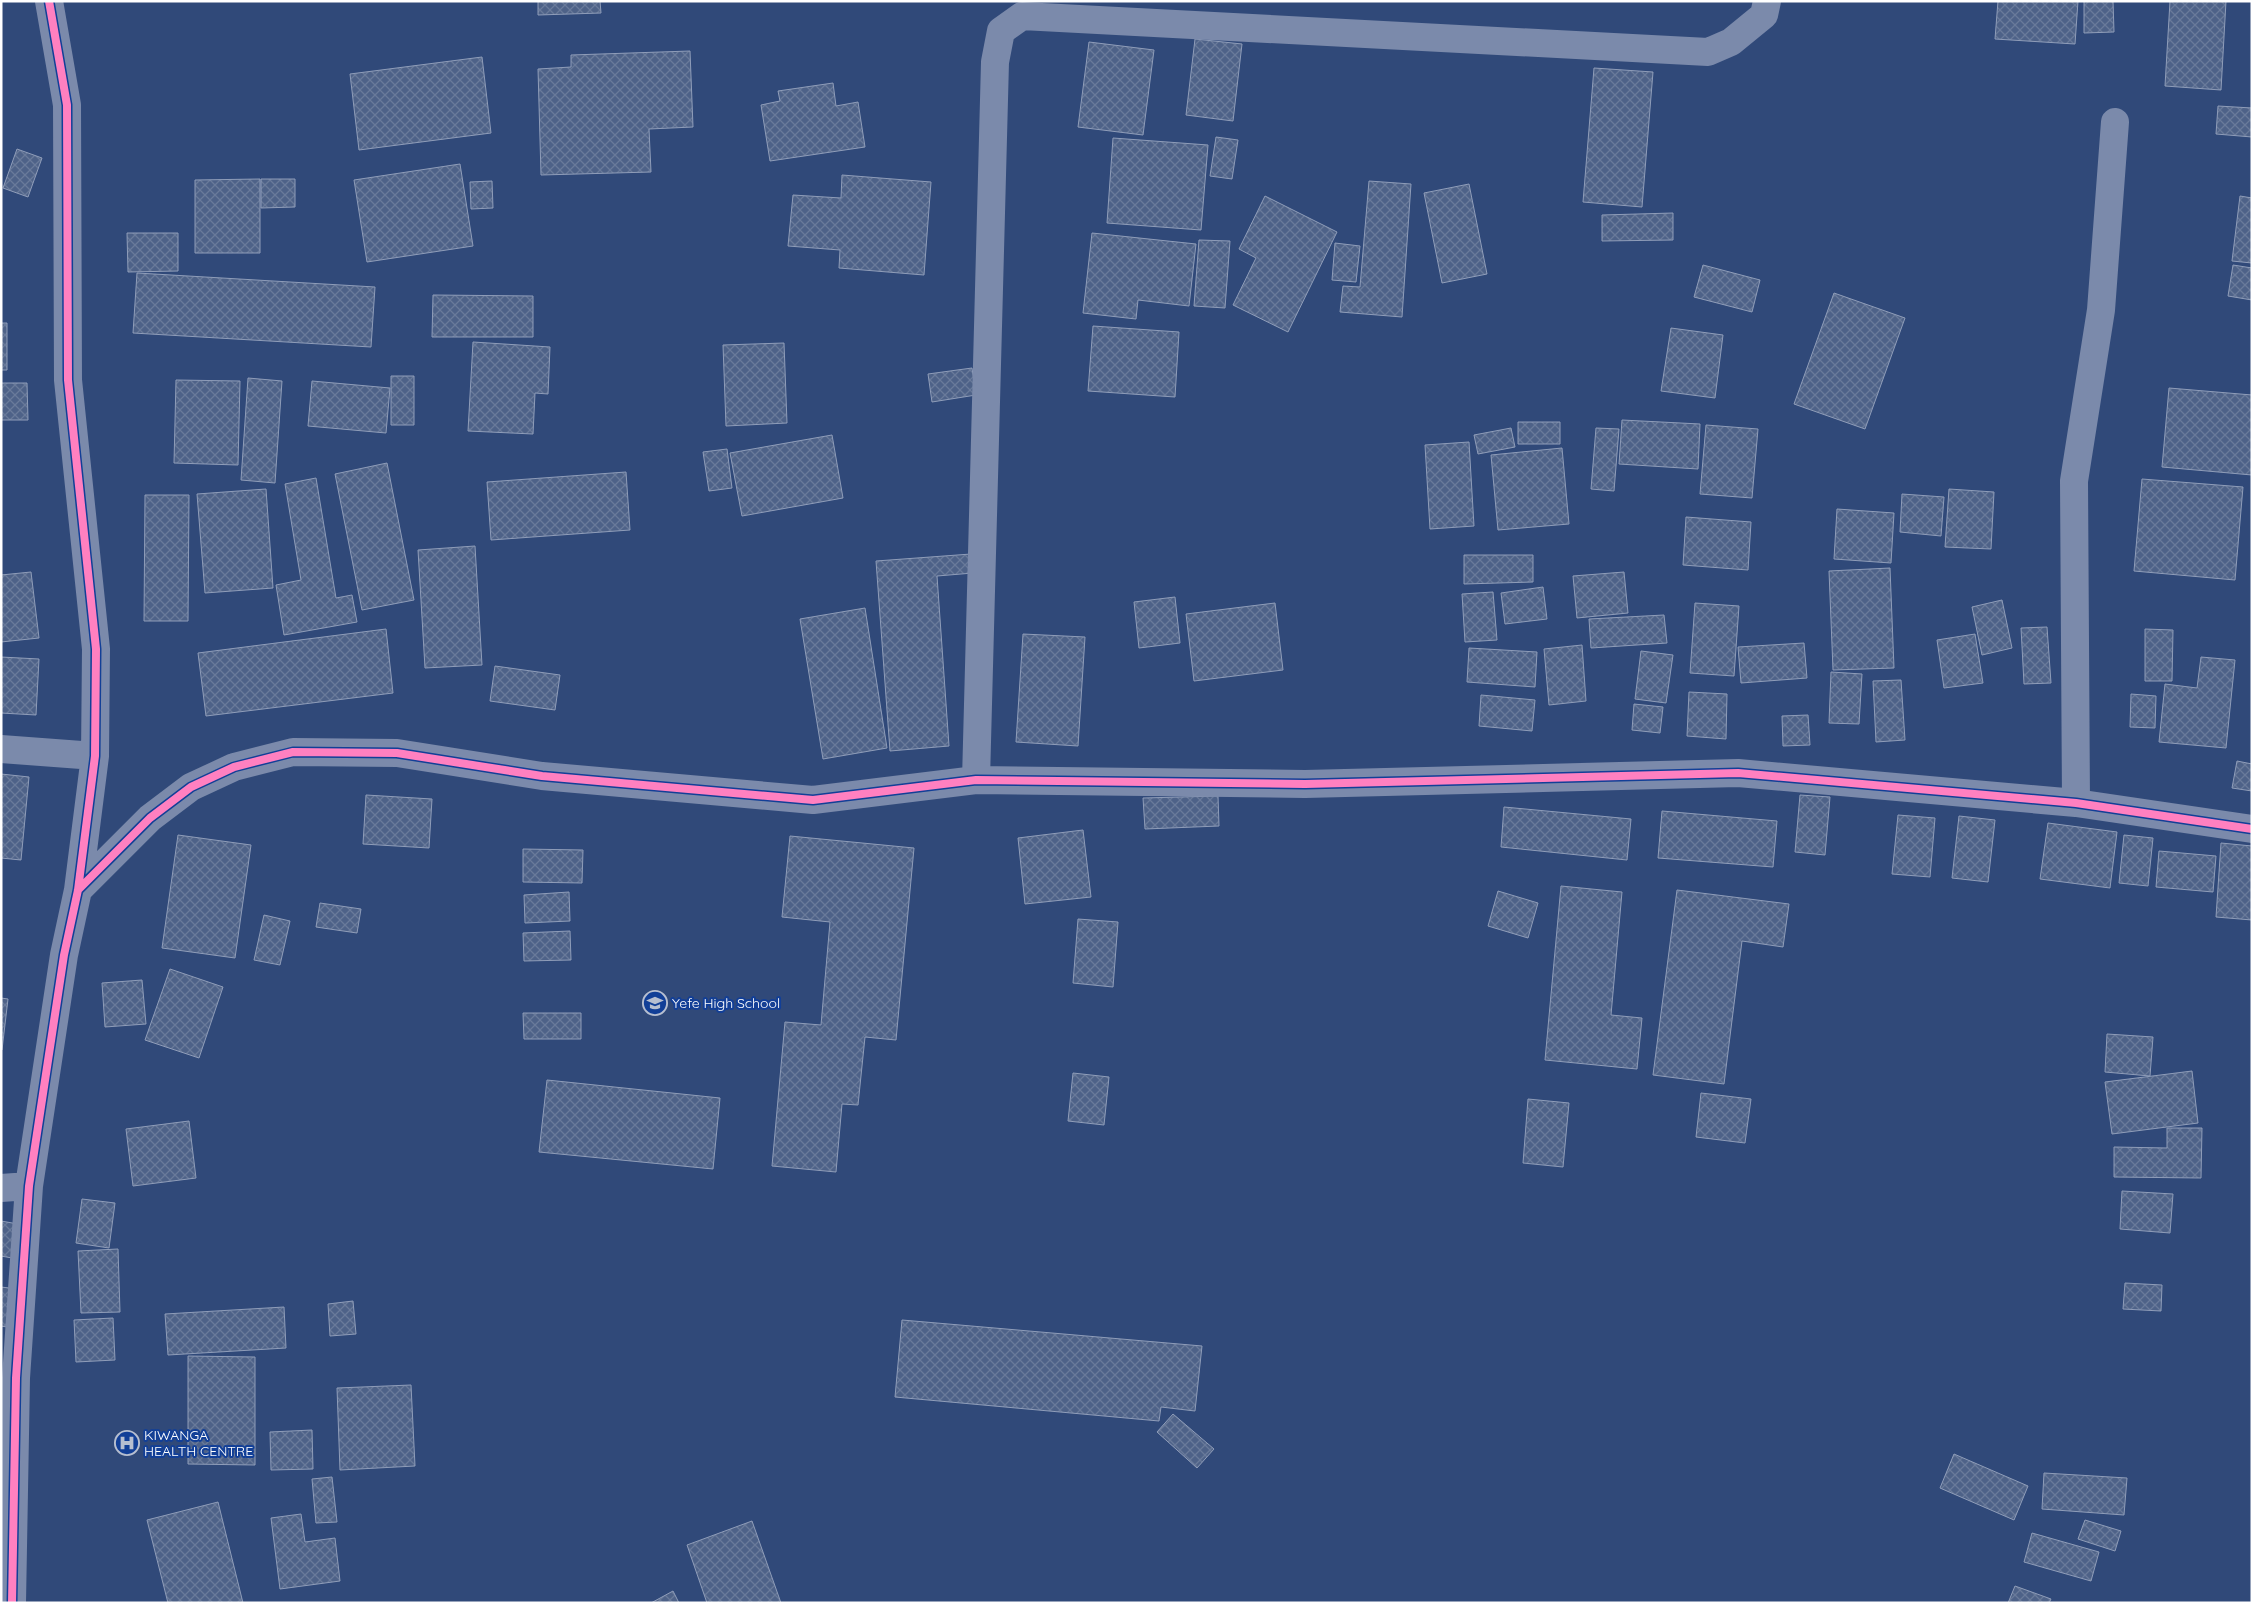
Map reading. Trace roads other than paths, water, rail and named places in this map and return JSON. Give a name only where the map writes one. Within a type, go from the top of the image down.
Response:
[{"type":"street","points":[[12,1603],[8,1378],[29,1186],[64,955],[78,890],[95,756],[96,649],[68,380],[67,105],[49,1]]},
{"type":"street","points":[[976,780],[995,62],[1001,31],[1022,16],[1708,52],[1731,42],[1764,15],[1767,1]]},
{"type":"street","points":[[2076,803],[2074,481],[2101,310],[2115,122]]},
{"type":"street","points":[[1,749],[95,756]]},
{"type":"street","points":[[78,890],[150,818],[191,787],[234,767],[293,752],[397,753],[542,776],[812,800],[976,780],[1304,784],[1738,773],[2076,803],[2252,829]]},
{"type":"street","points":[[1,1188],[29,1186]]},
{"type":"place","name":"Yefe High School","points":[[655,1003]]},
{"type":"place","name":"KIWANGA HEALTH CENTRE","points":[[127,1443]]}]
